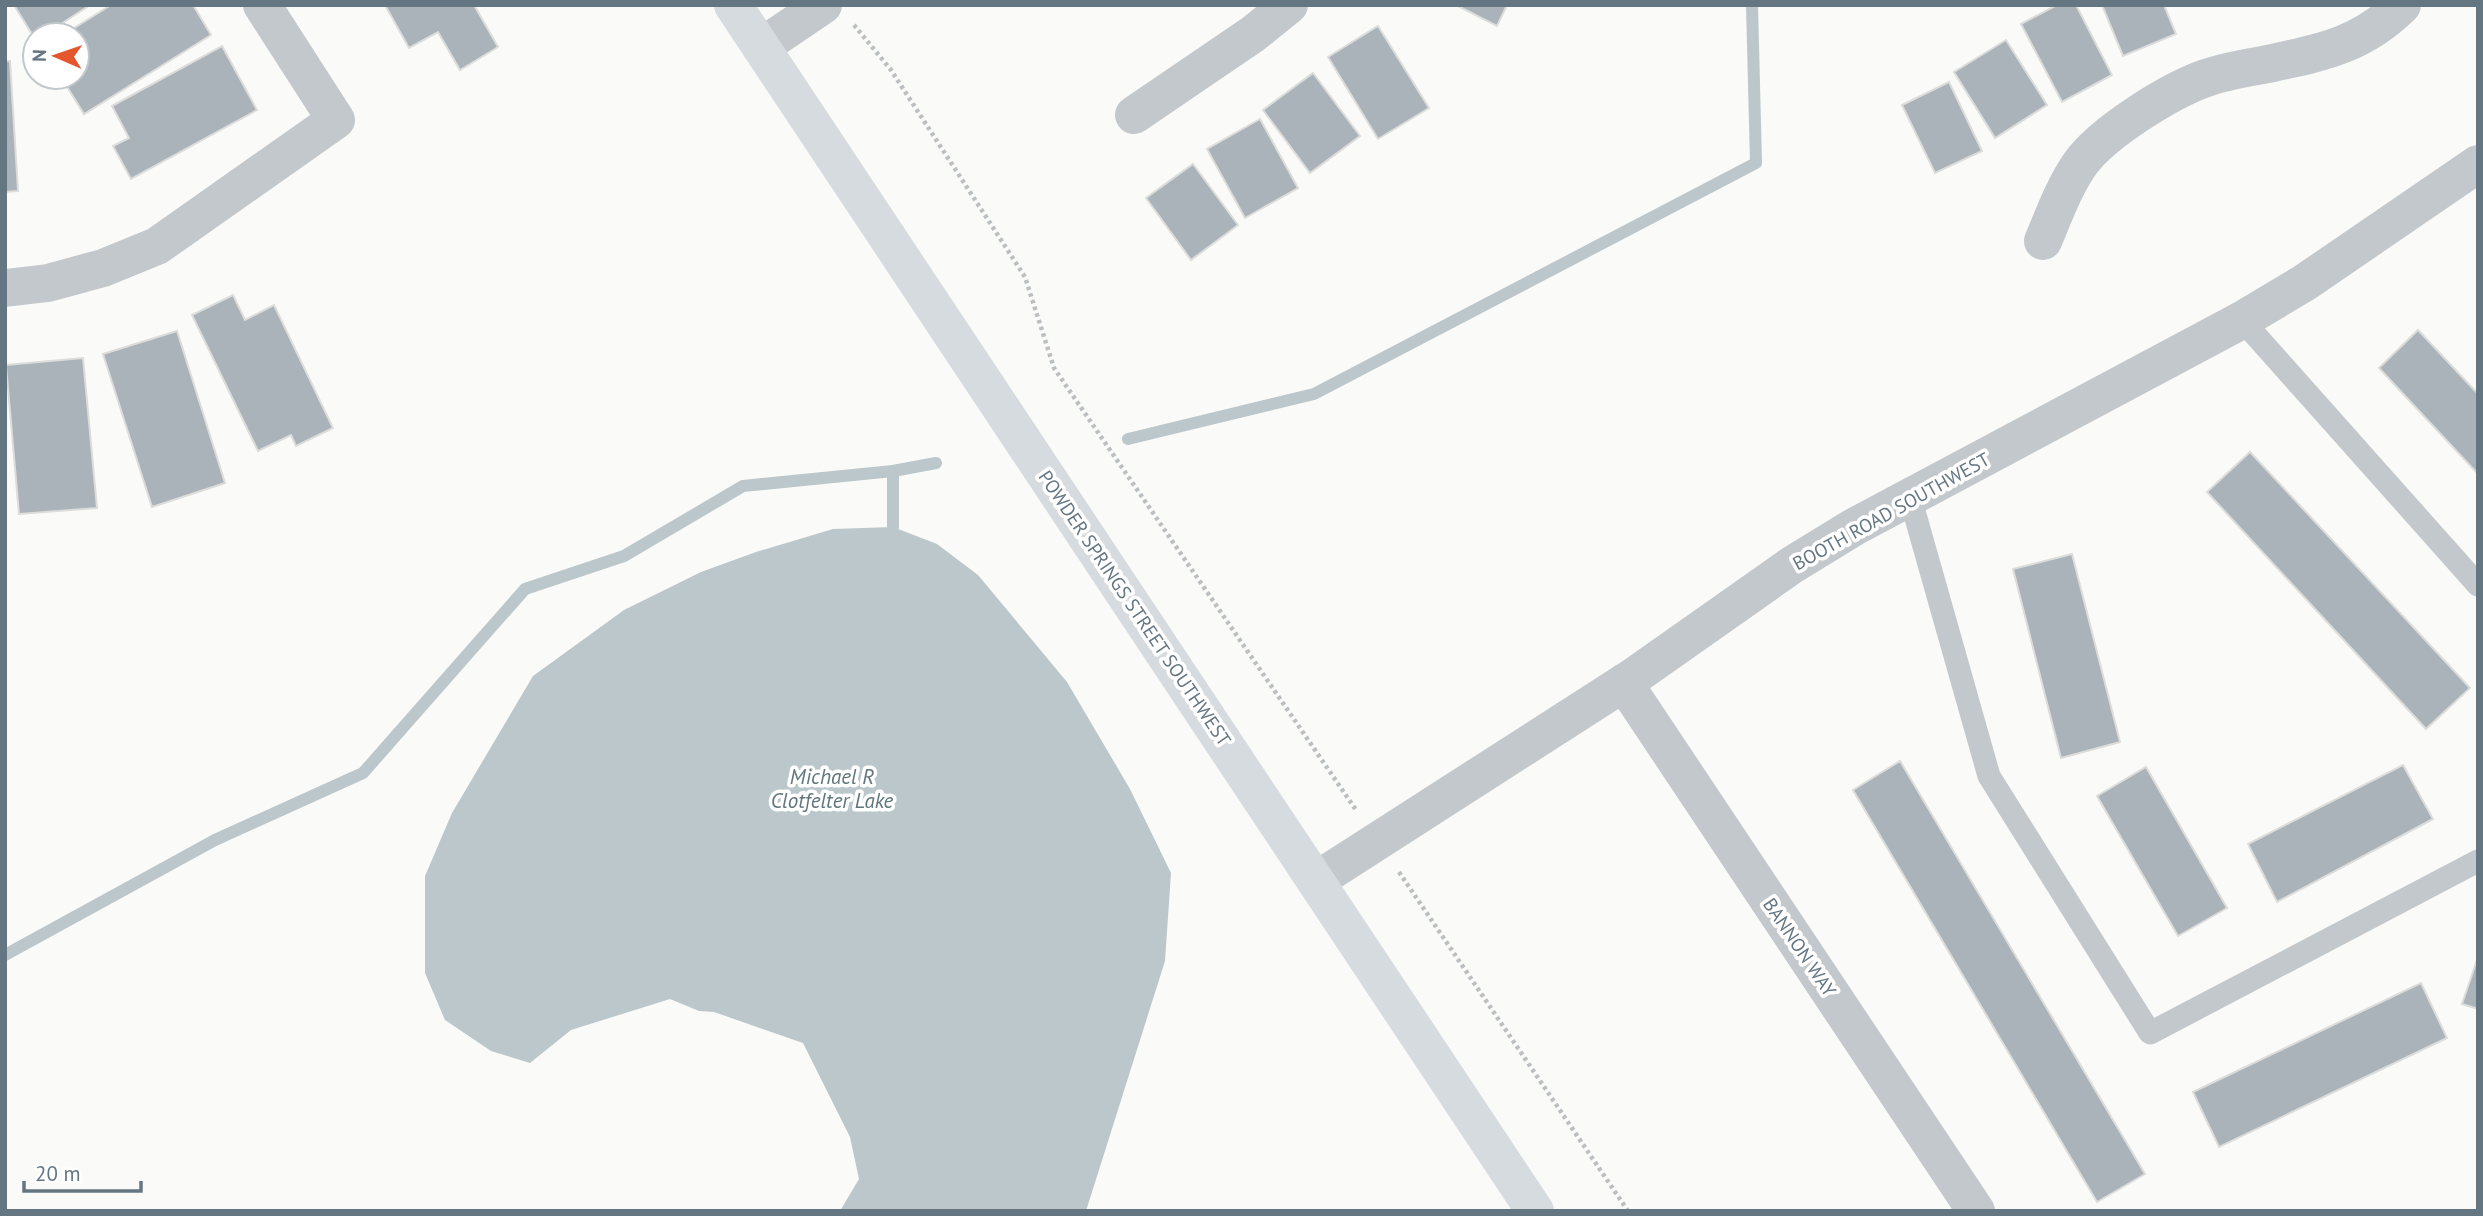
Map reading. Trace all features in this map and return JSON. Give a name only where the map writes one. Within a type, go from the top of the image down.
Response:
[{"type":"main road","name":"POWDER SPRINGS STREET SOUTHWEST","points":[[733,5],[1535,1211]]},
{"type":"street","points":[[5,288],[48,283],[103,268],[157,246],[336,120],[262,5]]},
{"type":"street","points":[[1134,116],[1253,34],[1289,5]]},
{"type":"street","points":[[2043,241],[2079,165],[2120,127],[2205,78],[2341,47],[2370,31],[2402,5]]},
{"type":"street","points":[[761,47],[835,11]]},
{"type":"street","name":"BOOTH ROAD SOUTHWEST","points":[[1317,880],[1624,683],[1792,565],[1854,527],[2242,320],[2304,283],[2478,164]]},
{"type":"street","name":"BANNON WAY","points":[[1624,683],[1976,1211]]},
{"type":"lane","points":[[2242,320],[2478,585]]},
{"type":"lane","points":[[1910,497],[1989,776],[2150,1033],[2478,862]]},
{"type":"path","points":[[835,11],[891,70],[1025,277],[1054,368],[1628,1211]]},
{"type":"water","name":"Michael R Clotfelter Lake","points":[[893,527],[937,544],[978,575],[1067,682],[1130,789],[1171,873],[1165,961],[1086,1211],[840,1211],[859,1179],[850,1137],[803,1043],[714,1012],[699,1011],[670,999],[571,1030],[530,1063],[491,1051],[445,1020],[425,973],[425,876],[452,813],[533,676],[624,610],[701,572],[833,529]]},
{"type":"building","points":[[14,5],[90,5],[65,21],[24,21]]},
{"type":"building","points":[[111,5],[193,5],[211,35],[84,114],[70,91],[91,91],[91,21],[85,21]]},
{"type":"building","points":[[385,5],[474,5],[498,47],[460,70],[438,32],[409,48]]},
{"type":"building","points":[[1456,5],[1507,5],[1497,26]]},
{"type":"building","points":[[2057,5],[2076,5],[2112,75],[2062,102],[2021,24]]},
{"type":"building","points":[[2102,5],[2164,5],[2176,34],[2123,56]]},
{"type":"building","points":[[1378,26],[1429,108],[1378,139],[1328,57]]},
{"type":"building","points":[[2006,40],[2047,105],[1995,138],[1954,72]]},
{"type":"building","points":[[222,46],[257,110],[131,179],[113,146],[129,138],[112,106]]},
{"type":"building","points":[[5,61],[10,61],[18,191],[5,192]]},
{"type":"building","points":[[1313,73],[1360,136],[1310,173],[1263,110]]},
{"type":"building","points":[[1949,82],[1982,151],[1935,173],[1902,105]]},
{"type":"building","points":[[1260,119],[1298,188],[1245,218],[1207,149]]},
{"type":"building","points":[[1193,164],[1238,225],[1191,260],[1146,198]]},
{"type":"building","points":[[233,295],[245,320],[274,305],[333,428],[296,446],[291,435],[258,451],[192,315]]},
{"type":"building","points":[[2418,330],[2478,394],[2478,474],[2379,368]]},
{"type":"building","points":[[177,331],[225,483],[152,507],[103,354]]},
{"type":"building","points":[[83,358],[97,508],[19,514],[6,365]]},
{"type":"building","points":[[2250,452],[2470,688],[2426,729],[2207,492]]},
{"type":"building","points":[[2072,554],[2120,742],[2061,758],[2013,569]]},
{"type":"building","points":[[1900,761],[2145,1174],[2097,1202],[1853,790]]},
{"type":"building","points":[[2403,765],[2433,819],[2277,902],[2248,844]]},
{"type":"building","points":[[2146,767],[2227,908],[2178,936],[2097,796]]},
{"type":"building","points":[[2478,957],[2478,1009],[2462,1004]]},
{"type":"building","points":[[2421,983],[2447,1038],[2219,1147],[2193,1092]]},
{"type":"waterway","points":[[1128,439],[1314,394],[1756,163],[1752,5]]},
{"type":"waterway","points":[[893,527],[893,471],[936,463]]},
{"type":"waterway","points":[[5,955],[215,840],[363,773],[525,589],[624,556],[743,486],[893,471]]}]
